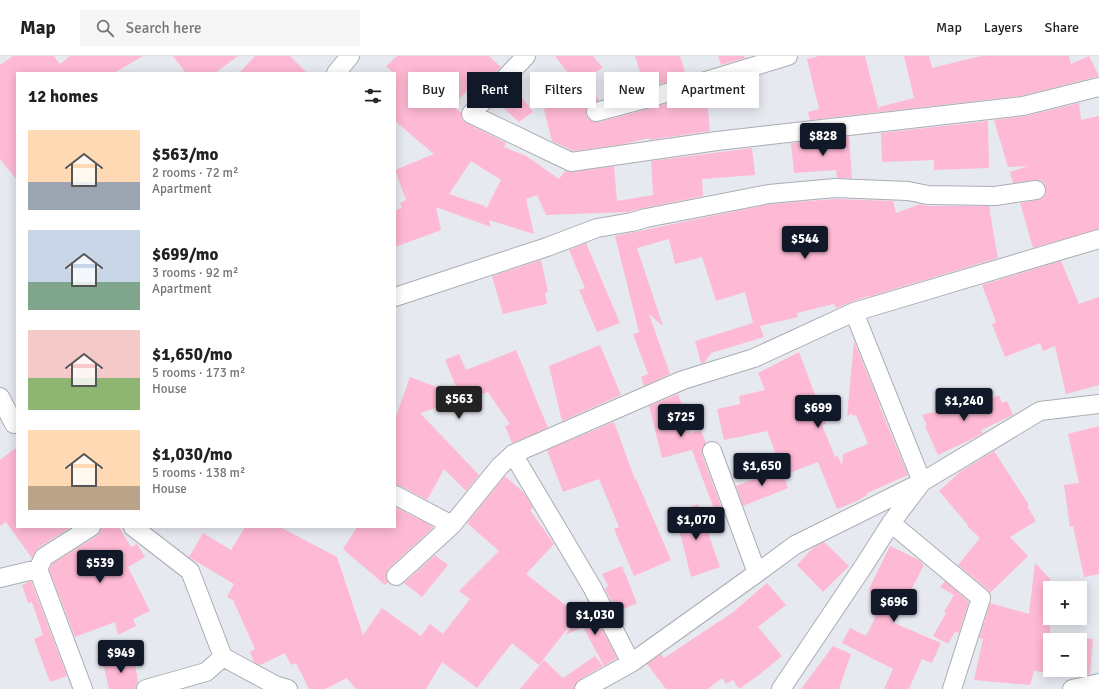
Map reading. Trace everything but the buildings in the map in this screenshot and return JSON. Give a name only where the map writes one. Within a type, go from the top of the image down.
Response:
[{"type":"street","points":[[337,72],[350,56]]},
{"type":"street","points":[[526,56],[471,114],[571,162],[717,141],[1023,106],[1099,88]]},
{"type":"street","points":[[596,112],[788,56]]},
{"type":"street","points":[[396,297],[597,228],[769,194],[835,188],[908,191],[928,195],[995,196],[1036,190]]},
{"type":"street","points":[[396,576],[452,525],[500,466],[512,454],[683,380],[754,358],[854,312],[1099,239]]},
{"type":"street","points":[[854,312],[922,482]]},
{"type":"street","points":[[0,397],[10,425]]},
{"type":"street","points":[[584,689],[631,663],[795,545],[922,482],[1040,411],[1099,404]]},
{"type":"street","points":[[712,451],[757,573]]},
{"type":"street","points":[[512,454],[592,587],[631,663]]},
{"type":"street","points":[[781,689],[891,523],[922,482]]},
{"type":"street","points":[[396,497],[452,525]]},
{"type":"street","points":[[891,523],[981,598],[952,689]]},
{"type":"street","points":[[0,578],[38,569],[44,558],[89,528]]},
{"type":"street","points":[[134,528],[190,571],[224,657],[275,685],[288,689]]},
{"type":"street","points":[[38,569],[83,689]]},
{"type":"street","points":[[146,689],[206,672],[224,657]]},
{"type":"street","points":[[1072,689],[1099,683]]}]
